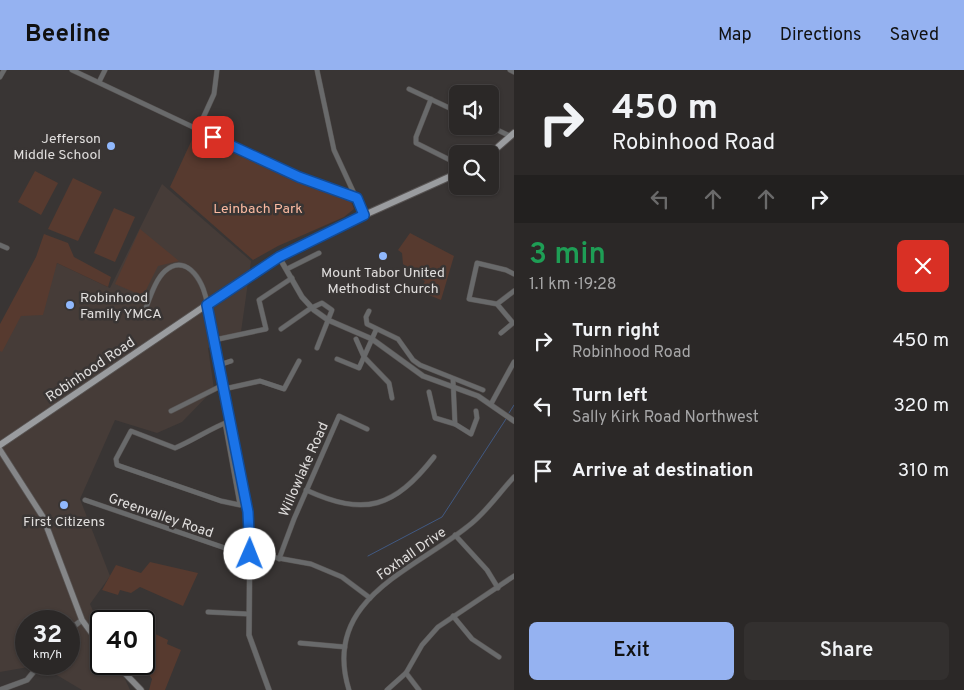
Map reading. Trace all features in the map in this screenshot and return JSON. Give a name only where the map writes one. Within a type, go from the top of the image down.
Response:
[{"type":"main road","points":[[499,146],[512,134]]},
{"type":"main road","name":"Robinhood Road","points":[[0,445],[279,257],[364,215],[449,177]]},
{"type":"main road","points":[[0,450],[43,517],[82,620],[90,631]]},
{"type":"main road","points":[[127,675],[141,690]]},
{"type":"street","points":[[0,77],[4,70]]},
{"type":"street","points":[[72,70],[299,177],[357,198]]},
{"type":"street","points":[[99,82],[104,70]]},
{"type":"street","points":[[198,130],[214,94],[217,70]]},
{"type":"street","points":[[317,70],[334,150],[364,215]]},
{"type":"street","points":[[510,70],[514,72]]},
{"type":"street","points":[[409,89],[449,108]]},
{"type":"street","points":[[431,99],[416,137],[416,142],[449,159]]},
{"type":"street","points":[[499,129],[512,134]]},
{"type":"street","points":[[0,245],[7,248]]},
{"type":"street","points":[[287,269],[319,254]]},
{"type":"street","points":[[279,257],[311,308],[328,320],[372,339],[423,376],[454,386],[491,404],[514,421]]},
{"type":"street","points":[[501,333],[513,323],[497,304],[469,299],[477,263],[506,270],[514,274]]},
{"type":"street","points":[[145,310],[161,275],[174,267],[186,268],[198,276],[205,290],[224,387],[240,505]]},
{"type":"street","points":[[214,340],[266,329],[259,300],[292,278]]},
{"type":"street","points":[[497,304],[514,291]]},
{"type":"street","points":[[280,329],[311,308],[322,303],[332,308],[316,348]]},
{"type":"street","points":[[369,311],[366,317],[367,324],[398,339],[413,360],[420,365],[483,390]]},
{"type":"street","points":[[337,360],[357,368],[361,365],[376,330]]},
{"type":"street","points":[[356,339],[364,356],[389,383],[392,398]]},
{"type":"street","points":[[219,365],[230,361]]},
{"type":"street","points":[[171,411],[224,387],[260,381],[284,389],[299,361]]},
{"type":"street","points":[[491,404],[514,362]]},
{"type":"street","points":[[453,379],[456,424]]},
{"type":"street","points":[[429,392],[435,418],[456,424],[471,434],[475,427],[476,411]]},
{"type":"street","name":"Willowlake Road","points":[[279,559],[306,490],[339,416],[366,429]]},
{"type":"street","points":[[228,422],[247,504],[251,530],[248,614],[252,648],[270,690]]},
{"type":"street","points":[[228,422],[175,448],[131,431],[116,459],[117,465],[221,501],[240,505],[247,504]]},
{"type":"street","points":[[306,490],[340,504],[362,506],[375,504],[400,492],[420,474],[434,457]]},
{"type":"street","name":"Foxhall Drive","points":[[349,690],[344,663],[348,633],[355,618],[370,598],[399,572],[468,527],[514,477]]},
{"type":"street","name":"Greenvalley Road","points":[[84,500],[179,534],[250,554],[312,564],[342,577],[370,598]]},
{"type":"street","points":[[455,535],[488,570],[498,588]]},
{"type":"street","points":[[387,690],[406,673],[422,645],[438,627],[514,576]]},
{"type":"street","points":[[208,612],[248,614]]},
{"type":"street","points":[[454,616],[472,639],[499,657]]},
{"type":"street","points":[[300,643],[345,647]]},
{"type":"street","points":[[406,673],[419,690]]},
{"type":"street","points":[[0,690],[27,680],[31,675]]},
{"type":"shaded area","points":[[162,184],[251,261],[241,332],[208,348],[214,389],[182,422],[157,433],[115,420],[80,499],[110,576],[90,604],[93,610],[90,610],[90,675],[123,675],[130,690],[82,690],[57,675],[80,675],[80,610],[15,610],[15,669],[0,672],[0,330],[39,302],[57,263],[110,288]]},
{"type":"green space","name":"Leinbach Park","points":[[196,131],[298,180],[351,201],[354,209],[344,217],[278,246],[253,260],[170,187]]},
{"type":"green space","points":[[35,171],[58,183],[41,215],[18,202]]},
{"type":"green space","points":[[73,178],[102,192],[78,241],[48,229]]},
{"type":"green space","points":[[114,208],[135,217],[115,262],[94,253]]},
{"type":"green space","points":[[140,229],[179,261],[158,266],[143,296],[115,284]]},
{"type":"green space","points":[[410,233],[454,256],[441,300],[424,293],[422,286],[425,281],[410,273],[411,270],[403,264],[402,253],[398,250]]},
{"type":"green space","points":[[44,234],[68,243],[74,257],[111,277],[108,287],[57,263],[43,315],[21,316],[2,352],[0,351],[0,324],[36,257]]},
{"type":"green space","points":[[150,562],[198,573],[183,606],[140,587],[131,593],[120,590],[118,595],[102,590],[116,565],[141,573]]},
{"type":"green space","points":[[155,634],[168,640],[167,644],[181,650],[165,690],[149,690],[152,679],[149,675],[155,675]]},
{"type":"waterway","points":[[509,413],[514,405]]},
{"type":"waterway","points":[[368,556],[442,517],[506,419]]},
{"type":"place","name":"Jefferson Middle School","points":[[111,146]]},
{"type":"place","name":"Mount Tabor United Methodist Church","points":[[383,256]]},
{"type":"place","name":"Robinhood Family YMCA","points":[[70,305]]},
{"type":"place","name":"First Citizens","points":[[64,505]]},
{"type":"route","points":[[213,137],[299,177],[357,198],[364,215],[279,257],[207,305],[248,512],[251,530],[250,554]]}]
